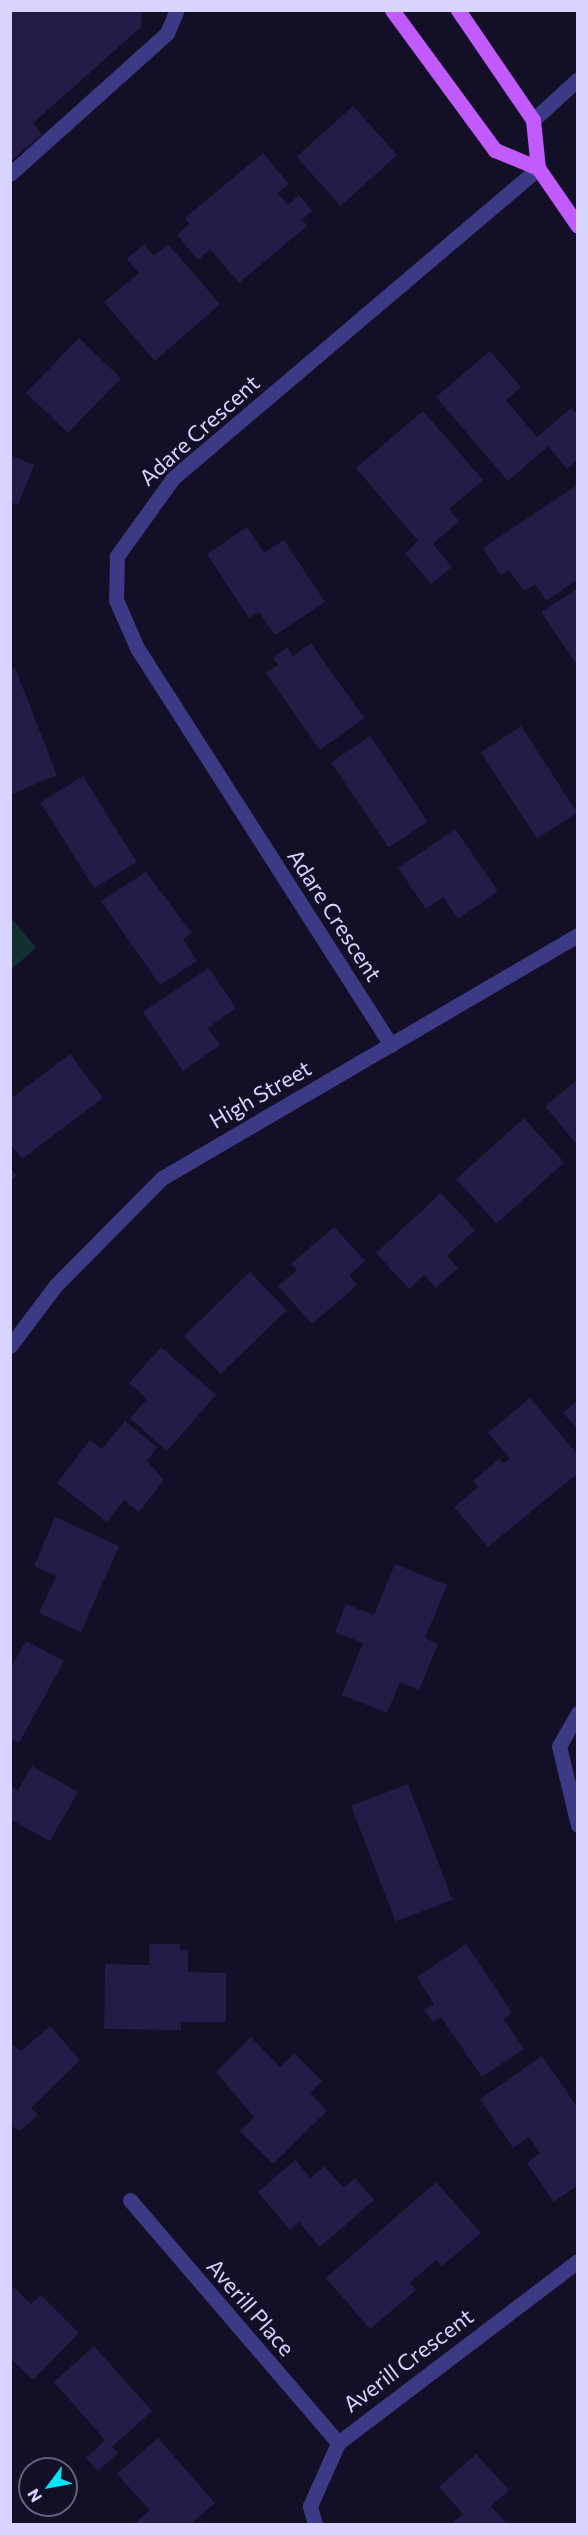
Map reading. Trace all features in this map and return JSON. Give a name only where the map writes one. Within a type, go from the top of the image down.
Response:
[{"type":"main road","points":[[392,10],[495,150],[538,168]]},
{"type":"main road","points":[[458,10],[533,120],[538,168],[578,226]]},
{"type":"street","points":[[10,174],[167,33],[177,10]]},
{"type":"street","points":[[533,120],[578,79]]},
{"type":"street","name":"Adare Crescent","points":[[391,1045],[138,650],[116,600],[117,556],[173,478],[538,168]]},
{"type":"street","name":"High Street","points":[[10,1346],[56,1285],[162,1178],[578,935]]},
{"type":"street","points":[[578,1713],[559,1746],[578,1825]]},
{"type":"street","name":"Averill Place","points":[[130,2200],[338,2443]]},
{"type":"street","name":"Averill Crescent","points":[[315,2524],[310,2506],[338,2443],[578,2261]]},
{"type":"green space","points":[[10,916],[36,948],[11,970],[10,970]]},
{"type":"building","points":[[10,10],[142,10],[141,27],[33,123],[42,134],[10,162]]},
{"type":"building","points":[[353,106],[397,155],[341,206],[297,157]]},
{"type":"building","points":[[263,153],[289,184],[278,193],[288,205],[299,195],[312,211],[302,219],[307,226],[239,283],[210,249],[198,260],[177,235],[189,224],[185,218]]},
{"type":"building","points":[[144,244],[154,256],[168,244],[220,304],[155,361],[104,302],[139,273],[127,259]]},
{"type":"building","points":[[79,338],[121,378],[68,433],[26,393]]},
{"type":"building","points":[[490,351],[521,387],[506,400],[537,437],[571,408],[578,415],[578,460],[567,469],[548,446],[508,481],[436,397]]},
{"type":"building","points":[[423,411],[483,480],[449,509],[459,521],[433,544],[452,567],[431,584],[405,553],[418,541],[356,468]]},
{"type":"building","points":[[10,455],[34,465],[18,505],[10,502]]},
{"type":"building","points":[[576,486],[578,579],[546,601],[535,584],[524,591],[509,570],[501,575],[483,548]]},
{"type":"building","points":[[247,527],[264,553],[284,540],[325,602],[275,635],[259,612],[249,618],[207,554]]},
{"type":"building","points":[[578,588],[578,666],[541,612]]},
{"type":"building","points":[[311,643],[364,718],[320,750],[266,673],[278,665],[273,658],[287,647],[293,656]]},
{"type":"building","points":[[15,668],[57,775],[10,795],[10,669]]},
{"type":"building","points":[[521,726],[577,812],[537,839],[481,752]]},
{"type":"building","points":[[370,736],[428,821],[389,848],[331,762]]},
{"type":"building","points":[[83,776],[137,862],[94,888],[41,802]]},
{"type":"building","points":[[455,829],[498,891],[458,919],[443,897],[426,909],[398,868]]},
{"type":"building","points":[[146,872],[192,933],[183,939],[197,961],[160,985],[101,901]]},
{"type":"building","points":[[209,968],[236,1008],[208,1028],[220,1045],[183,1071],[143,1012]]},
{"type":"building","points":[[70,1054],[103,1098],[22,1159],[10,1144],[10,1099]]},
{"type":"building","points":[[578,1079],[578,1146],[545,1106]]},
{"type":"building","points":[[524,1118],[564,1163],[497,1223],[456,1179]]},
{"type":"building","points":[[10,1169],[17,1175],[10,1183]]},
{"type":"building","points":[[441,1193],[475,1230],[447,1256],[458,1268],[436,1288],[424,1275],[409,1289],[376,1253]]},
{"type":"building","points":[[334,1227],[365,1261],[349,1275],[357,1285],[312,1324],[278,1286],[297,1270],[291,1264]]},
{"type":"building","points":[[250,1272],[287,1310],[221,1374],[184,1336]]},
{"type":"building","points":[[161,1347],[216,1395],[167,1451],[130,1418],[147,1399],[129,1383]]},
{"type":"building","points":[[530,1398],[578,1455],[578,1473],[488,1547],[454,1507],[478,1487],[473,1481],[499,1459],[504,1463],[510,1458],[488,1433]]},
{"type":"building","points":[[578,1400],[578,1429],[563,1413]]},
{"type":"building","points":[[125,1421],[157,1447],[147,1461],[164,1480],[139,1512],[124,1500],[107,1522],[57,1483],[90,1440],[102,1449]]},
{"type":"building","points":[[55,1517],[119,1546],[81,1632],[39,1613],[56,1576],[34,1566]]},
{"type":"building","points":[[395,1564],[447,1585],[425,1638],[438,1644],[419,1690],[400,1682],[387,1713],[342,1695],[363,1643],[335,1632],[346,1604],[374,1615]]},
{"type":"building","points":[[26,1641],[64,1661],[19,1743],[10,1738],[10,1669]]},
{"type":"building","points":[[32,1766],[78,1792],[50,1841],[10,1819],[10,1786],[18,1790]]},
{"type":"building","points":[[408,1784],[452,1900],[395,1922],[351,1806]]},
{"type":"building","points":[[149,1944],[180,1944],[180,1950],[188,1950],[188,1972],[226,1973],[226,2022],[181,2022],[181,2030],[104,2029],[105,1964],[149,1965]]},
{"type":"building","points":[[466,1944],[512,2013],[504,2019],[524,2049],[482,2077],[441,2017],[433,2022],[424,2010],[434,2004],[417,1977]]},
{"type":"building","points":[[50,2026],[80,2060],[31,2108],[38,2115],[20,2131],[10,2125],[10,2044],[21,2051]]},
{"type":"building","points":[[251,2037],[280,2067],[294,2053],[322,2081],[310,2093],[327,2111],[273,2164],[240,2131],[254,2117],[216,2072]]},
{"type":"building","points":[[542,2056],[578,2108],[578,2185],[554,2202],[527,2163],[540,2153],[529,2137],[513,2148],[480,2099]]},
{"type":"building","points":[[295,2160],[311,2178],[324,2166],[344,2188],[355,2178],[374,2200],[320,2247],[299,2222],[290,2230],[258,2192]]},
{"type":"building","points":[[436,2182],[481,2233],[442,2266],[436,2260],[410,2283],[416,2290],[370,2329],[326,2278]]},
{"type":"building","points":[[10,2284],[31,2304],[41,2295],[79,2333],[33,2380],[10,2358]]},
{"type":"building","points":[[94,2346],[152,2411],[112,2447],[118,2453],[98,2471],[86,2458],[105,2440],[54,2382]]},
{"type":"building","points":[[158,2438],[215,2503],[191,2524],[134,2524],[150,2510],[117,2474]]},
{"type":"building","points":[[476,2454],[509,2490],[491,2506],[507,2524],[451,2524],[463,2514],[439,2487]]}]
